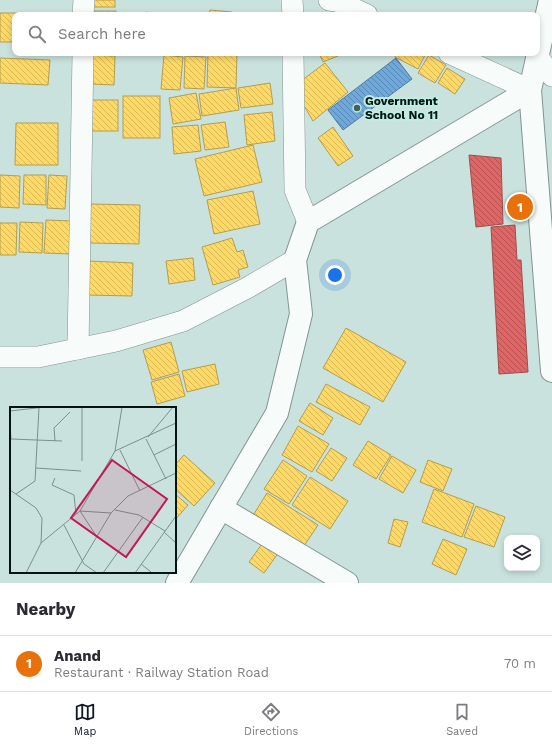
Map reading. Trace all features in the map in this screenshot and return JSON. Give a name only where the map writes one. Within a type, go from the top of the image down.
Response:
[{"type":"street","points":[[84,0],[84,12]]},
{"type":"street","points":[[292,0],[293,12]]},
{"type":"street","points":[[329,0],[337,1],[361,12]]},
{"type":"street","points":[[540,43],[550,0]]},
{"type":"street","points":[[78,349],[83,56]]},
{"type":"street","points":[[293,56],[295,190],[308,222]]},
{"type":"street","points":[[456,56],[530,90]]},
{"type":"street","points":[[537,56],[552,76]]},
{"type":"street","points":[[537,56],[530,90],[552,371]]},
{"type":"street","points":[[176,583],[277,413],[301,314],[295,260],[308,222],[530,90]]},
{"type":"street","points":[[0,357],[38,357],[116,341],[183,321],[247,288],[295,260]]},
{"type":"street","points":[[221,508],[347,583]]},
{"type":"building: Homes","points":[[91,0],[115,0],[115,7],[91,7]]},
{"type":"building: Homes","points":[[210,10],[232,12],[210,12]]},
{"type":"building: Homes","points":[[93,11],[116,11],[116,12]]},
{"type":"building: Homes","points":[[0,13],[12,13],[12,42],[0,42]]},
{"type":"building: Homes","points":[[92,56],[115,56],[114,85],[91,84]]},
{"type":"building: Homes","points":[[164,56],[183,57],[180,90],[161,89]]},
{"type":"building: Homes","points":[[185,56],[206,57],[204,89],[184,88]]},
{"type":"building: Homes","points":[[208,56],[237,56],[236,88],[207,87]]},
{"type":"building: Homes","points":[[320,56],[338,56],[323,62]]},
{"type":"building: Homes","points":[[396,56],[424,56],[418,69]]},
{"type":"building: Homes","points":[[428,56],[446,65],[435,83],[418,73]]},
{"type":"building: Homes","points":[[0,58],[50,60],[48,85],[0,83]]},
{"type":"building: Homes","points":[[325,63],[348,92],[313,121],[293,87]]},
{"type":"building: Homes","points":[[447,68],[465,79],[455,94],[438,83]]},
{"type":"building: Homes","points":[[270,83],[273,104],[241,108],[238,88]]},
{"type":"building: Homes","points":[[236,88],[239,110],[202,116],[199,94]]},
{"type":"building: Homes","points":[[196,93],[201,119],[173,124],[169,98]]},
{"type":"building: Homes","points":[[123,96],[160,96],[160,138],[123,138]]},
{"type":"building: Homes","points":[[85,100],[118,100],[118,131],[85,131]]},
{"type":"building: Homes","points":[[272,112],[275,141],[247,145],[244,115]]},
{"type":"building: Homes","points":[[225,122],[229,147],[205,150],[201,125]]},
{"type":"building: Homes","points":[[16,123],[58,123],[58,165],[15,165]]},
{"type":"building: Homes","points":[[198,125],[201,151],[174,154],[172,127]]},
{"type":"building: Homes","points":[[333,127],[353,156],[338,166],[318,138]]},
{"type":"building: Homes","points":[[253,145],[262,182],[204,196],[195,159]]},
{"type":"building: Homes","points":[[0,175],[20,176],[19,208],[0,207]]},
{"type":"building: Homes","points":[[24,175],[46,175],[46,205],[23,204]]},
{"type":"building: Homes","points":[[49,175],[67,176],[65,209],[47,208]]},
{"type":"building: Homes","points":[[253,191],[260,224],[214,234],[207,200]]},
{"type":"building: Homes","points":[[90,204],[140,205],[139,244],[90,243]]},
{"type":"building: Homes","points":[[46,220],[72,221],[71,254],[44,253]]},
{"type":"building: Homes","points":[[20,222],[43,223],[42,253],[19,252]]},
{"type":"building: Homes","points":[[0,223],[17,223],[16,255],[0,255]]},
{"type":"building: Homes","points":[[232,238],[237,252],[243,250],[248,267],[238,270],[240,277],[213,285],[202,247]]},
{"type":"building: Homes","points":[[193,258],[195,280],[169,284],[166,261]]},
{"type":"building: Homes","points":[[89,261],[133,263],[132,296],[87,295]]},
{"type":"building: Homes","points":[[346,328],[406,362],[383,402],[323,368]]},
{"type":"building: Homes","points":[[171,342],[179,372],[152,380],[143,350]]},
{"type":"building: Homes","points":[[215,364],[219,384],[187,392],[182,371]]},
{"type":"building: Homes","points":[[179,374],[185,396],[157,404],[151,382]]},
{"type":"building: Homes","points":[[326,384],[370,407],[360,425],[316,402]]},
{"type":"building: Homes","points":[[310,403],[333,418],[323,435],[299,421]]},
{"type":"building: Homes","points":[[298,426],[329,444],[312,472],[282,455]]},
{"type":"building: Homes","points":[[368,441],[391,455],[376,479],[353,465]]},
{"type":"building: Homes","points":[[331,448],[347,458],[332,481],[316,471]]},
{"type":"building: Homes","points":[[184,455],[215,483],[194,506],[176,490],[176,464]]},
{"type":"building: Homes","points":[[392,456],[416,470],[403,493],[379,479]]},
{"type":"building: Homes","points":[[283,460],[307,476],[289,504],[264,489]]},
{"type":"building: Homes","points":[[428,460],[452,469],[443,491],[420,482]]},
{"type":"building: Homes","points":[[310,477],[348,501],[330,529],[292,505]]},
{"type":"building: Homes","points":[[434,489],[474,504],[462,537],[422,522]]},
{"type":"building: Homes","points":[[267,493],[318,525],[302,549],[252,517]]},
{"type":"building: Homes","points":[[176,495],[188,505],[176,519]]},
{"type":"building: Homes","points":[[476,506],[505,517],[494,547],[464,537]]},
{"type":"building: Homes","points":[[394,519],[408,522],[400,547],[388,543]]},
{"type":"building: Homes","points":[[443,539],[467,549],[456,575],[432,564]]},
{"type":"building: Homes","points":[[264,541],[279,552],[264,573],[249,562]]},
{"type":"building: Shops","points":[[469,155],[501,158],[503,224],[476,227]]},
{"type":"building: Shops","points":[[515,225],[517,260],[521,260],[528,372],[499,374],[491,227]]},
{"type":"building: Schools","points":[[396,58],[412,79],[343,130],[328,110]]},
{"type":"place","name":"Government School No 11","points":[[357,108]]},
{"type":"place","name":"Anand","points":[[520,207]]}]
